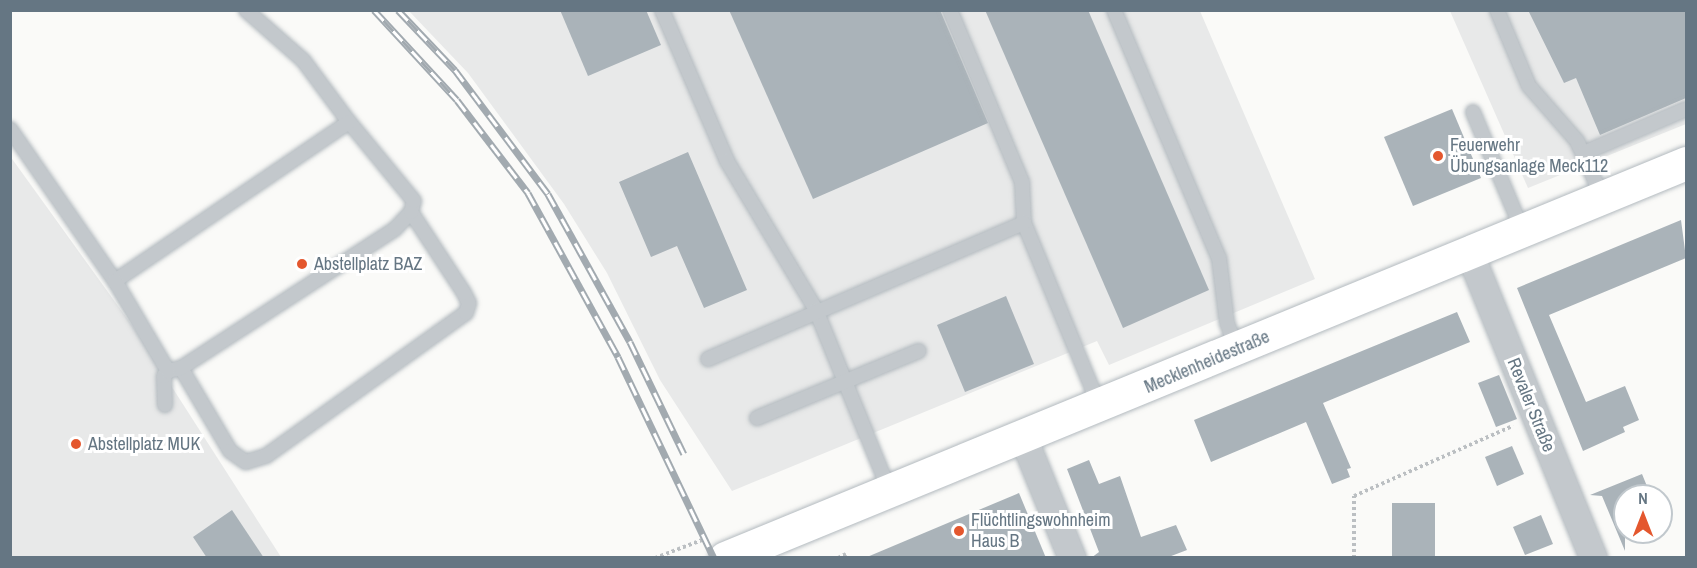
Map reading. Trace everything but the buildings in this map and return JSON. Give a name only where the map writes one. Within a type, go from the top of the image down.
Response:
[{"type":"main road","name":"Mecklenheidestraße","points":[[725,558],[1022,435],[1100,407],[1602,196],[1686,163]]},
{"type":"street","name":"Revaler Straße","points":[[1468,252],[1593,558]]},
{"type":"street","points":[[1022,435],[1072,558]]},
{"type":"lane","points":[[165,405],[164,376],[395,229],[411,212],[414,201],[349,122],[303,60],[246,10]]},
{"type":"lane","points":[[662,10],[727,161],[816,310],[889,490]]},
{"type":"lane","points":[[950,10],[1022,182],[1024,223],[1100,407]]},
{"type":"lane","points":[[1114,10],[1220,258],[1227,323],[1238,349]]},
{"type":"lane","points":[[1497,10],[1529,86],[1567,125],[1584,153],[1602,196]]},
{"type":"lane","points":[[1584,153],[1686,109]]},
{"type":"lane","points":[[1473,112],[1522,230]]},
{"type":"lane","points":[[115,281],[349,122]]},
{"type":"lane","points":[[10,129],[230,451],[246,462],[266,456],[466,313],[469,303],[464,293],[411,212]]},
{"type":"lane","points":[[708,358],[1024,223]]},
{"type":"lane","points":[[757,418],[919,351]]},
{"type":"path","points":[[1354,558],[1354,496],[1535,416]]},
{"type":"path","points":[[838,558],[846,554]]},
{"type":"shaded area","points":[[409,11],[1200,11],[1315,279],[1109,365],[1097,341],[732,491],[660,380],[607,273],[564,204],[468,73]]},
{"type":"shaded area","points":[[1450,11],[1686,11],[1686,124],[1528,188]]},
{"type":"shaded area","name":"Abstellplatz MUK","points":[[10,156],[136,331],[281,557],[11,557]]},
{"type":"railway","points":[[374,10],[457,100],[528,193],[618,357],[714,558]]},
{"type":"railway","points":[[398,10],[455,70],[548,194],[630,342],[684,454]]},
{"type":"place","name":"Feuerwehr Übungsanlage Meck112","points":[[1438,156]]},
{"type":"place","name":"Abstellplatz BAZ","points":[[302,264]]},
{"type":"place","name":"Abstellplatz MUK","points":[[76,444]]},
{"type":"place","name":"Flüchtlingswohnheim Haus B","points":[[959,531]]}]
